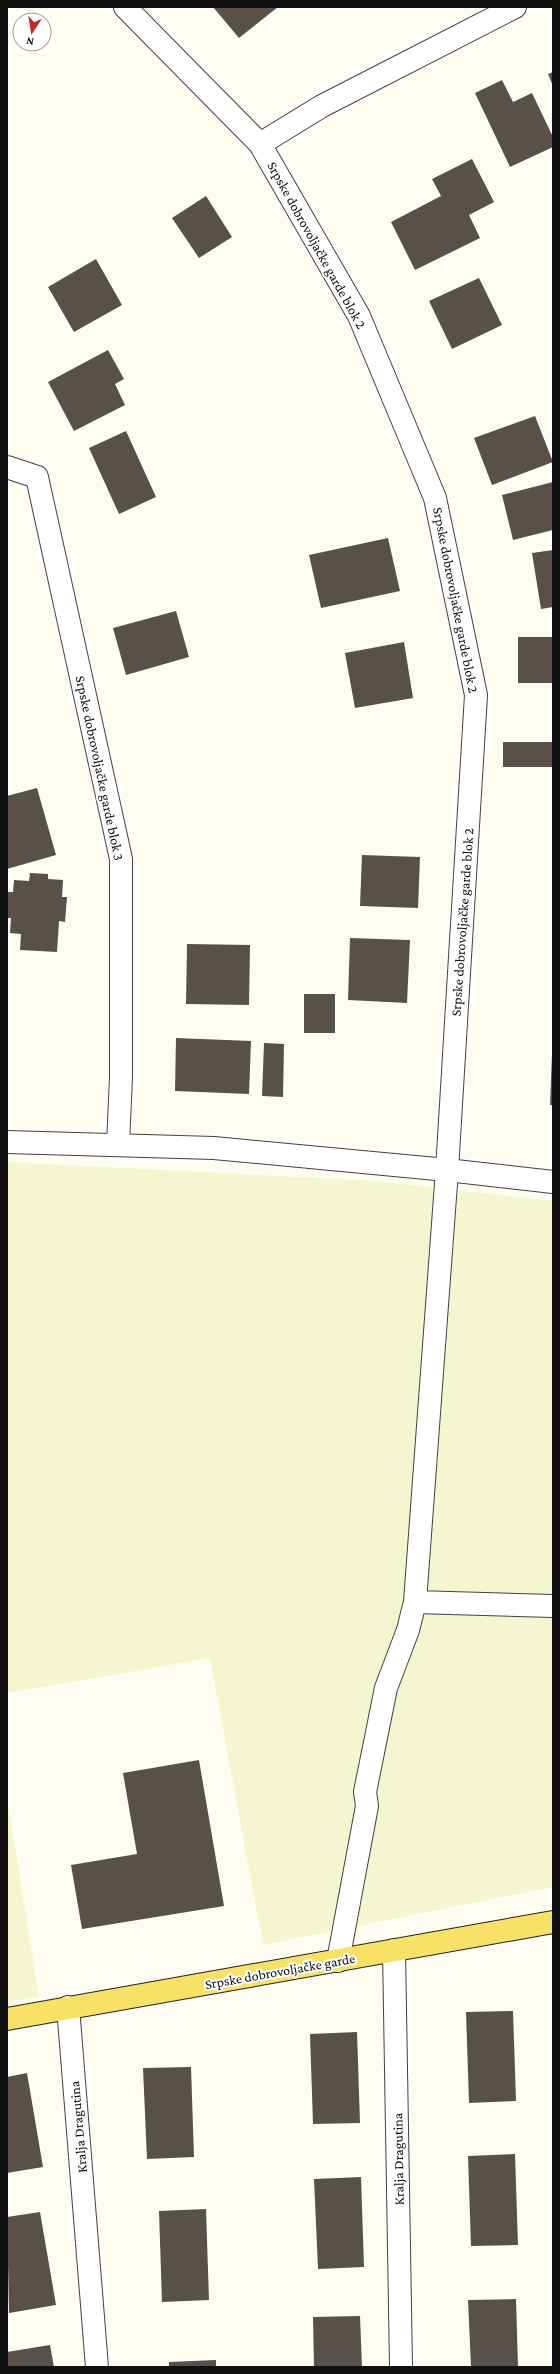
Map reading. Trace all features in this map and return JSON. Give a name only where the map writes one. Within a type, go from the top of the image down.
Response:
[{"type":"main road","name":"Srpske dobrovoljačke garde","points":[[7,2020],[68,2007],[338,1961],[553,1922]]},
{"type":"street","name":"Srpske dobrovoljačke garde blok 2","points":[[125,7],[260,144],[359,316],[435,498],[476,695],[446,1170],[415,1602],[408,1630],[386,1688],[366,1792],[367,1806],[338,1961]]},
{"type":"street","points":[[260,144],[322,106],[515,7]]},
{"type":"street","name":"Srpske dobrovoljačke garde blok 3","points":[[7,467],[37,477],[121,859],[121,1077],[118,1144]]},
{"type":"street","points":[[7,1142],[118,1144],[214,1148],[446,1170],[553,1182]]},
{"type":"street","points":[[415,1602],[553,1606]]},
{"type":"street","name":"Kralja Dragutina","points":[[394,1950],[401,2367]]},
{"type":"street","name":"Kralja Dragutina","points":[[68,2007],[97,2367]]},
{"type":"green space","points":[[7,1162],[376,1181],[553,1201],[553,1887],[263,1945],[210,1658],[7,1693]]},
{"type":"green space","points":[[7,1798],[39,1996],[7,2002]]},
{"type":"building","points":[[213,7],[278,7],[239,38]]},
{"type":"building","points":[[553,72],[553,86],[548,74]]},
{"type":"building","points":[[502,80],[513,102],[532,93],[553,137],[553,147],[510,167],[475,93]]},
{"type":"building","points":[[472,159],[494,202],[469,215],[480,238],[415,270],[391,222],[441,196],[432,179]]},
{"type":"building","points":[[206,196],[232,237],[199,258],[172,218]]},
{"type":"building","points":[[96,259],[122,305],[74,332],[48,287]]},
{"type":"building","points":[[479,278],[502,325],[452,349],[429,301]]},
{"type":"building","points":[[108,350],[124,379],[115,384],[125,405],[74,431],[48,382]]},
{"type":"building","points":[[535,416],[553,462],[492,485],[474,438]]},
{"type":"building","points":[[126,431],[156,497],[119,514],[89,448]]},
{"type":"building","points":[[553,482],[553,530],[513,540],[502,495]]},
{"type":"building","points":[[388,538],[400,591],[321,608],[309,555]]},
{"type":"building","points":[[553,550],[553,607],[541,609],[532,553]]},
{"type":"building","points":[[176,611],[189,657],[126,675],[113,628]]},
{"type":"building","points":[[518,637],[553,637],[553,683],[518,683]]},
{"type":"building","points":[[404,642],[413,698],[355,708],[345,653]]},
{"type":"building","points":[[503,742],[553,742],[553,767],[503,767]]},
{"type":"building","points":[[37,788],[56,855],[7,869],[7,796]]},
{"type":"building","points":[[362,855],[420,857],[418,908],[360,906]]},
{"type":"building","points":[[30,873],[48,874],[48,879],[63,880],[62,897],[67,897],[65,922],[59,921],[57,952],[20,950],[21,934],[10,933],[11,918],[7,918],[7,892],[13,892],[14,880],[29,881]]},
{"type":"building","points":[[350,938],[410,940],[407,1003],[348,1000]]},
{"type":"building","points":[[187,944],[250,945],[249,1005],[186,1004]]},
{"type":"building","points":[[304,994],[335,994],[335,1033],[304,1033]]},
{"type":"building","points":[[176,1038],[251,1041],[249,1094],[175,1091]]},
{"type":"building","points":[[264,1043],[284,1044],[283,1097],[262,1096]]},
{"type":"building","points":[[552,1054],[553,1105],[550,1105]]},
{"type":"building","points":[[199,1760],[224,1906],[82,1929],[71,1865],[137,1854],[123,1773]]},
{"type":"building","points":[[513,2011],[516,2101],[469,2103],[466,2012]]},
{"type":"building","points":[[357,2032],[360,2123],[313,2124],[310,2034]]},
{"type":"building","points":[[191,2067],[194,2157],[147,2159],[143,2068]]},
{"type":"building","points":[[27,2073],[43,2167],[7,2173],[7,2077]]},
{"type":"building","points":[[515,2154],[518,2245],[471,2246],[468,2156]]},
{"type":"building","points":[[361,2177],[364,2267],[318,2269],[314,2179]]},
{"type":"building","points":[[206,2209],[209,2300],[162,2302],[159,2211]]},
{"type":"building","points":[[40,2212],[56,2305],[9,2313],[7,2217]]},
{"type":"building","points":[[516,2299],[518,2367],[471,2367],[468,2300]]},
{"type":"building","points":[[360,2316],[362,2367],[314,2367],[313,2317]]},
{"type":"building","points":[[50,2345],[54,2367],[7,2367],[7,2352]]},
{"type":"building","points":[[216,2360],[216,2367],[169,2367],[169,2362]]}]
